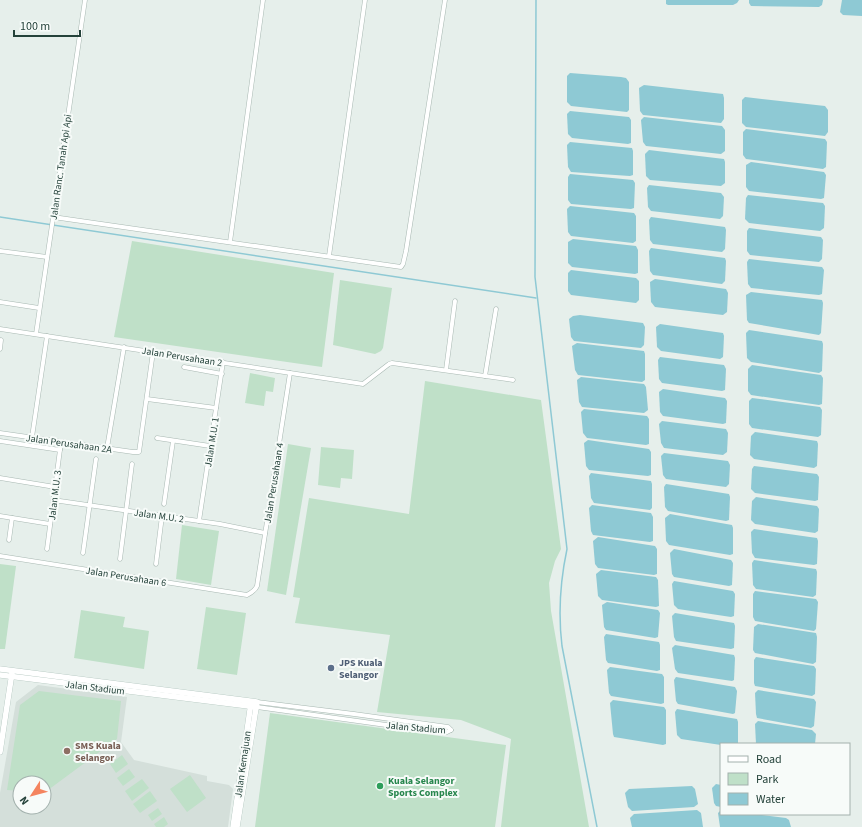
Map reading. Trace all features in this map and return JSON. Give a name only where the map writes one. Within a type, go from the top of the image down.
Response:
[{"type":"street","name":"Jalan Ranc. Tanah Api Api","points":[[36,334],[85,0]]},
{"type":"street","points":[[230,242],[264,0]]},
{"type":"street","points":[[329,256],[365,0]]},
{"type":"street","points":[[52,219],[230,242],[329,256],[398,268],[401,267],[403,264],[445,0]]},
{"type":"street","points":[[0,251],[47,257]]},
{"type":"street","points":[[455,301],[446,370],[513,380]]},
{"type":"street","points":[[0,302],[39,308]]},
{"type":"street","points":[[485,376],[496,309]]},
{"type":"street","name":"Jalan Perusahaan 2","points":[[0,329],[363,384],[392,363],[446,370]]},
{"type":"street","points":[[32,438],[47,336]]},
{"type":"street","points":[[0,349],[1,340]]},
{"type":"street","points":[[107,448],[124,347]]},
{"type":"street","points":[[153,352],[147,399],[216,408]]},
{"type":"street","name":"Jalan M.U. 1","points":[[199,521],[223,362]]},
{"type":"street","points":[[184,367],[222,374]]},
{"type":"street","name":"Jalan Perusahaan 4","points":[[252,592],[257,586],[290,373]]},
{"type":"street","name":"Jalan Perusahaan 2A","points":[[0,433],[137,452],[140,449],[147,399]]},
{"type":"street","points":[[157,438],[210,446]]},
{"type":"street","points":[[0,441],[60,450]]},
{"type":"street","points":[[164,504],[173,441]]},
{"type":"street","name":"Jalan M.U. 3","points":[[47,549],[61,442]]},
{"type":"street","points":[[83,553],[96,459]]},
{"type":"street","points":[[120,558],[132,464]]},
{"type":"street","points":[[0,478],[55,487]]},
{"type":"street","name":"Jalan M.U. 2","points":[[53,500],[199,521],[265,533]]},
{"type":"street","points":[[0,516],[50,524]]},
{"type":"street","points":[[156,564],[162,516]]},
{"type":"street","points":[[9,540],[12,518]]},
{"type":"street","name":"Jalan Perusahaan 6","points":[[0,556],[247,595],[252,592]]},
{"type":"street","name":"Jalan Stadium","points":[[0,669],[254,704],[422,730],[447,732],[451,730],[448,727],[354,714],[254,704],[0,675]]},
{"type":"street","points":[[0,752],[12,670]]},
{"type":"street","name":"Jalan Kemajuan","points":[[233,827],[254,704]]},
{"type":"street","name":"Jalan Kemajuan","points":[[237,827],[254,704]]},
{"type":"shaded area","name":"SMS Kuala Selangor","points":[[38,685],[127,697],[121,742],[134,760],[207,776],[207,781],[229,785],[233,789],[228,827],[0,827],[0,793],[16,702]]},
{"type":"green space","points":[[132,241],[334,273],[322,367],[114,337]]},
{"type":"green space","points":[[340,280],[392,288],[383,348],[381,351],[375,354],[333,345]]},
{"type":"green space","points":[[250,373],[275,378],[273,392],[266,391],[264,406],[245,403]]},
{"type":"green space","points":[[425,381],[541,400],[561,549],[555,561],[549,583],[551,611],[589,827],[501,827],[511,739],[461,720],[377,712],[390,635],[295,623],[300,598],[293,597],[309,498],[409,514]]},
{"type":"green space","points":[[288,444],[311,448],[286,595],[267,591]]},
{"type":"green space","points":[[321,447],[354,450],[352,479],[341,478],[340,488],[318,485]]},
{"type":"green space","points":[[182,525],[219,531],[211,585],[176,579]]},
{"type":"green space","points":[[0,564],[16,566],[5,649],[0,649]]},
{"type":"green space","points":[[206,607],[246,613],[237,675],[197,669]]},
{"type":"green space","points":[[81,610],[125,617],[123,627],[149,631],[144,669],[74,658]]},
{"type":"green space","points":[[39,691],[121,701],[117,739],[52,787],[52,775],[12,775],[12,790],[7,790],[20,705]]},
{"type":"green space","name":"Kuala Selangor Sports Complex","points":[[270,713],[506,745],[495,827],[255,827]]},
{"type":"green space","points":[[122,755],[128,764],[116,773],[110,764]]},
{"type":"green space","points":[[129,769],[135,777],[123,786],[117,778]]},
{"type":"green space","points":[[190,775],[206,798],[187,812],[170,789]]},
{"type":"green space","points":[[142,779],[149,788],[132,801],[125,791]]},
{"type":"green space","points":[[150,791],[157,801],[140,813],[133,804]]},
{"type":"green space","points":[[158,808],[162,814],[152,821],[148,815]]},
{"type":"green space","points":[[164,817],[168,824],[164,827],[156,827],[154,824]]},
{"type":"water","points":[[666,0],[739,0],[733,5],[668,5],[666,4]]},
{"type":"water","points":[[749,0],[823,0],[822,5],[819,7],[751,6]]},
{"type":"water","points":[[842,0],[862,0],[862,16],[843,15],[840,12]]},
{"type":"water","points":[[570,73],[626,78],[629,82],[629,110],[627,112],[571,106],[567,102],[567,76]]},
{"type":"water","points":[[644,85],[723,94],[724,119],[721,123],[643,115],[640,111],[639,88]]},
{"type":"water","points":[[745,97],[825,106],[828,110],[828,132],[825,136],[746,127],[742,123],[742,100]]},
{"type":"water","points":[[570,111],[629,117],[631,120],[631,143],[628,144],[572,138],[568,134],[567,114]]},
{"type":"water","points":[[644,117],[722,126],[725,130],[725,151],[721,154],[646,146],[643,142],[641,120]]},
{"type":"water","points":[[746,129],[825,139],[827,142],[826,167],[823,169],[746,159],[743,155],[743,132]]},
{"type":"water","points":[[570,142],[632,148],[633,175],[571,172],[568,167],[567,145]]},
{"type":"water","points":[[649,150],[724,159],[725,183],[721,186],[650,180],[646,176],[645,154]]},
{"type":"water","points":[[751,162],[824,172],[826,175],[824,198],[821,199],[749,191],[746,187],[746,165]]},
{"type":"water","points":[[570,174],[633,180],[635,183],[634,208],[571,204],[568,200],[568,177]]},
{"type":"water","points":[[649,185],[721,193],[724,197],[723,216],[720,219],[651,211],[648,207],[647,188]]},
{"type":"water","points":[[748,195],[823,203],[825,206],[824,228],[820,231],[749,223],[745,219],[746,198]]},
{"type":"water","points":[[570,206],[634,213],[636,216],[636,241],[633,243],[571,236],[568,232],[567,209]]},
{"type":"water","points":[[651,217],[725,227],[725,249],[722,252],[653,244],[650,240],[649,220]]},
{"type":"water","points":[[749,228],[821,237],[823,240],[822,259],[819,262],[750,255],[747,251],[747,231]]},
{"type":"water","points":[[573,239],[636,246],[638,250],[638,273],[635,274],[572,267],[568,263],[568,242]]},
{"type":"water","points":[[651,248],[725,258],[725,281],[722,284],[653,275],[650,271],[649,251]]},
{"type":"water","points":[[749,259],[822,267],[824,270],[822,294],[819,295],[751,288],[748,284],[747,262]]},
{"type":"water","points":[[571,270],[636,278],[639,281],[639,300],[636,303],[571,295],[568,291],[568,273]]},
{"type":"water","points":[[655,279],[726,289],[728,293],[727,312],[723,315],[655,307],[651,302],[650,282]]},
{"type":"water","points":[[751,292],[822,300],[821,333],[819,335],[749,323],[747,320],[746,295]]},
{"type":"water","points":[[580,315],[643,323],[645,327],[644,345],[641,348],[574,341],[571,337],[569,319],[573,316]]},
{"type":"water","points":[[660,324],[723,333],[723,357],[720,359],[661,351],[657,347],[656,327]]},
{"type":"water","points":[[749,330],[822,341],[822,371],[819,373],[751,362],[747,358],[746,333]]},
{"type":"water","points":[[577,343],[644,351],[645,380],[642,382],[578,375],[575,370],[572,346]]},
{"type":"water","points":[[660,357],[724,365],[726,369],[725,390],[722,391],[662,383],[659,379],[658,360]]},
{"type":"water","points":[[752,365],[821,375],[823,378],[822,404],[819,405],[751,395],[748,391],[748,369]]},
{"type":"water","points":[[581,377],[644,384],[646,387],[648,410],[644,413],[582,407],[579,402],[577,380]]},
{"type":"water","points":[[663,389],[725,398],[727,401],[726,423],[723,424],[663,416],[660,412],[659,392]]},
{"type":"water","points":[[752,398],[820,407],[822,410],[821,435],[818,437],[752,428],[749,424],[749,401]]},
{"type":"water","points":[[584,409],[647,416],[649,419],[649,444],[646,445],[587,438],[583,433],[581,412]]},
{"type":"water","points":[[662,421],[726,429],[728,433],[727,452],[723,455],[664,448],[661,443],[659,424]]},
{"type":"water","points":[[755,432],[817,441],[817,466],[814,468],[754,459],[750,455],[751,436]]},
{"type":"water","points":[[588,440],[649,449],[651,452],[651,475],[648,476],[589,470],[586,466],[584,443]]},
{"type":"water","points":[[664,453],[728,461],[730,465],[729,484],[726,487],[666,479],[663,475],[661,456]]},
{"type":"water","points":[[754,466],[817,474],[819,477],[818,500],[815,501],[755,493],[751,489],[752,469]]},
{"type":"water","points":[[591,473],[651,481],[652,508],[650,510],[594,503],[591,498],[589,476]]},
{"type":"water","points":[[666,484],[729,494],[729,520],[726,521],[668,511],[665,507],[664,487]]},
{"type":"water","points":[[756,497],[817,506],[819,509],[818,531],[815,533],[755,524],[751,520],[752,501]]},
{"type":"water","points":[[592,505],[651,513],[653,517],[653,541],[650,542],[593,535],[591,531],[589,508]]},
{"type":"water","points":[[670,514],[732,525],[733,554],[730,555],[669,545],[666,541],[665,518]]},
{"type":"water","points":[[754,529],[817,538],[817,564],[814,565],[755,558],[752,553],[751,532]]},
{"type":"water","points":[[598,537],[655,546],[657,549],[657,574],[654,575],[598,568],[595,564],[593,541]]},
{"type":"water","points":[[674,549],[731,560],[733,563],[732,585],[729,586],[674,577],[672,574],[670,553]]},
{"type":"water","points":[[754,560],[816,569],[816,595],[813,597],[756,589],[753,585],[752,563]]},
{"type":"water","points":[[601,570],[656,577],[658,580],[659,606],[656,607],[602,600],[598,596],[596,574]]},
{"type":"water","points":[[674,581],[733,591],[735,594],[734,616],[731,617],[678,609],[674,605],[672,584]]},
{"type":"water","points":[[755,591],[816,599],[818,602],[816,629],[814,631],[755,621],[753,617],[753,594]]},
{"type":"water","points":[[607,602],[658,610],[660,613],[658,637],[655,638],[606,630],[604,627],[602,605]]},
{"type":"water","points":[[675,613],[734,623],[734,648],[731,649],[676,641],[674,637],[672,616]]},
{"type":"water","points":[[758,624],[816,633],[816,662],[813,664],[755,653],[753,650],[754,627]]},
{"type":"water","points":[[606,634],[659,642],[660,670],[657,671],[608,663],[606,660],[604,637]]},
{"type":"water","points":[[675,645],[734,655],[734,680],[732,681],[678,673],[675,669],[672,648]]},
{"type":"water","points":[[756,657],[814,666],[816,669],[815,694],[812,696],[755,686],[754,660]]},
{"type":"water","points":[[610,667],[662,674],[664,677],[664,703],[661,704],[611,696],[609,693],[607,670]]},
{"type":"water","points":[[676,677],[735,687],[737,691],[735,713],[733,714],[678,704],[676,701],[674,680]]},
{"type":"water","points":[[758,690],[814,699],[816,702],[814,726],[811,728],[757,718],[755,693]]},
{"type":"water","points":[[613,700],[664,707],[666,710],[666,744],[663,745],[614,737],[610,703]]},
{"type":"water","points":[[677,709],[737,719],[738,743],[720,743],[720,745],[681,739],[677,735],[675,712]]},
{"type":"water","points":[[758,721],[812,730],[816,734],[815,743],[756,743],[755,724]]},
{"type":"water","points":[[716,784],[720,785],[720,807],[716,806],[714,803],[712,788]]},
{"type":"water","points":[[692,786],[695,789],[698,804],[694,807],[632,811],[628,807],[625,793],[629,789]]},
{"type":"water","points":[[697,810],[701,813],[703,827],[632,827],[630,818],[634,814]]},
{"type":"water","points":[[720,811],[720,815],[761,815],[786,818],[789,820],[791,827],[720,827],[718,813]]},
{"type":"waterway","points":[[536,0],[535,277],[567,549],[560,598],[560,622],[562,646],[597,827]]},
{"type":"waterway","points":[[0,217],[536,298]]},
{"type":"place","name":"JPS Kuala Selangor","points":[[331,668]]},
{"type":"place","name":"SMS Kuala Selangor","points":[[67,751]]},
{"type":"place","name":"Kuala Selangor Sports Complex","points":[[380,786]]}]
